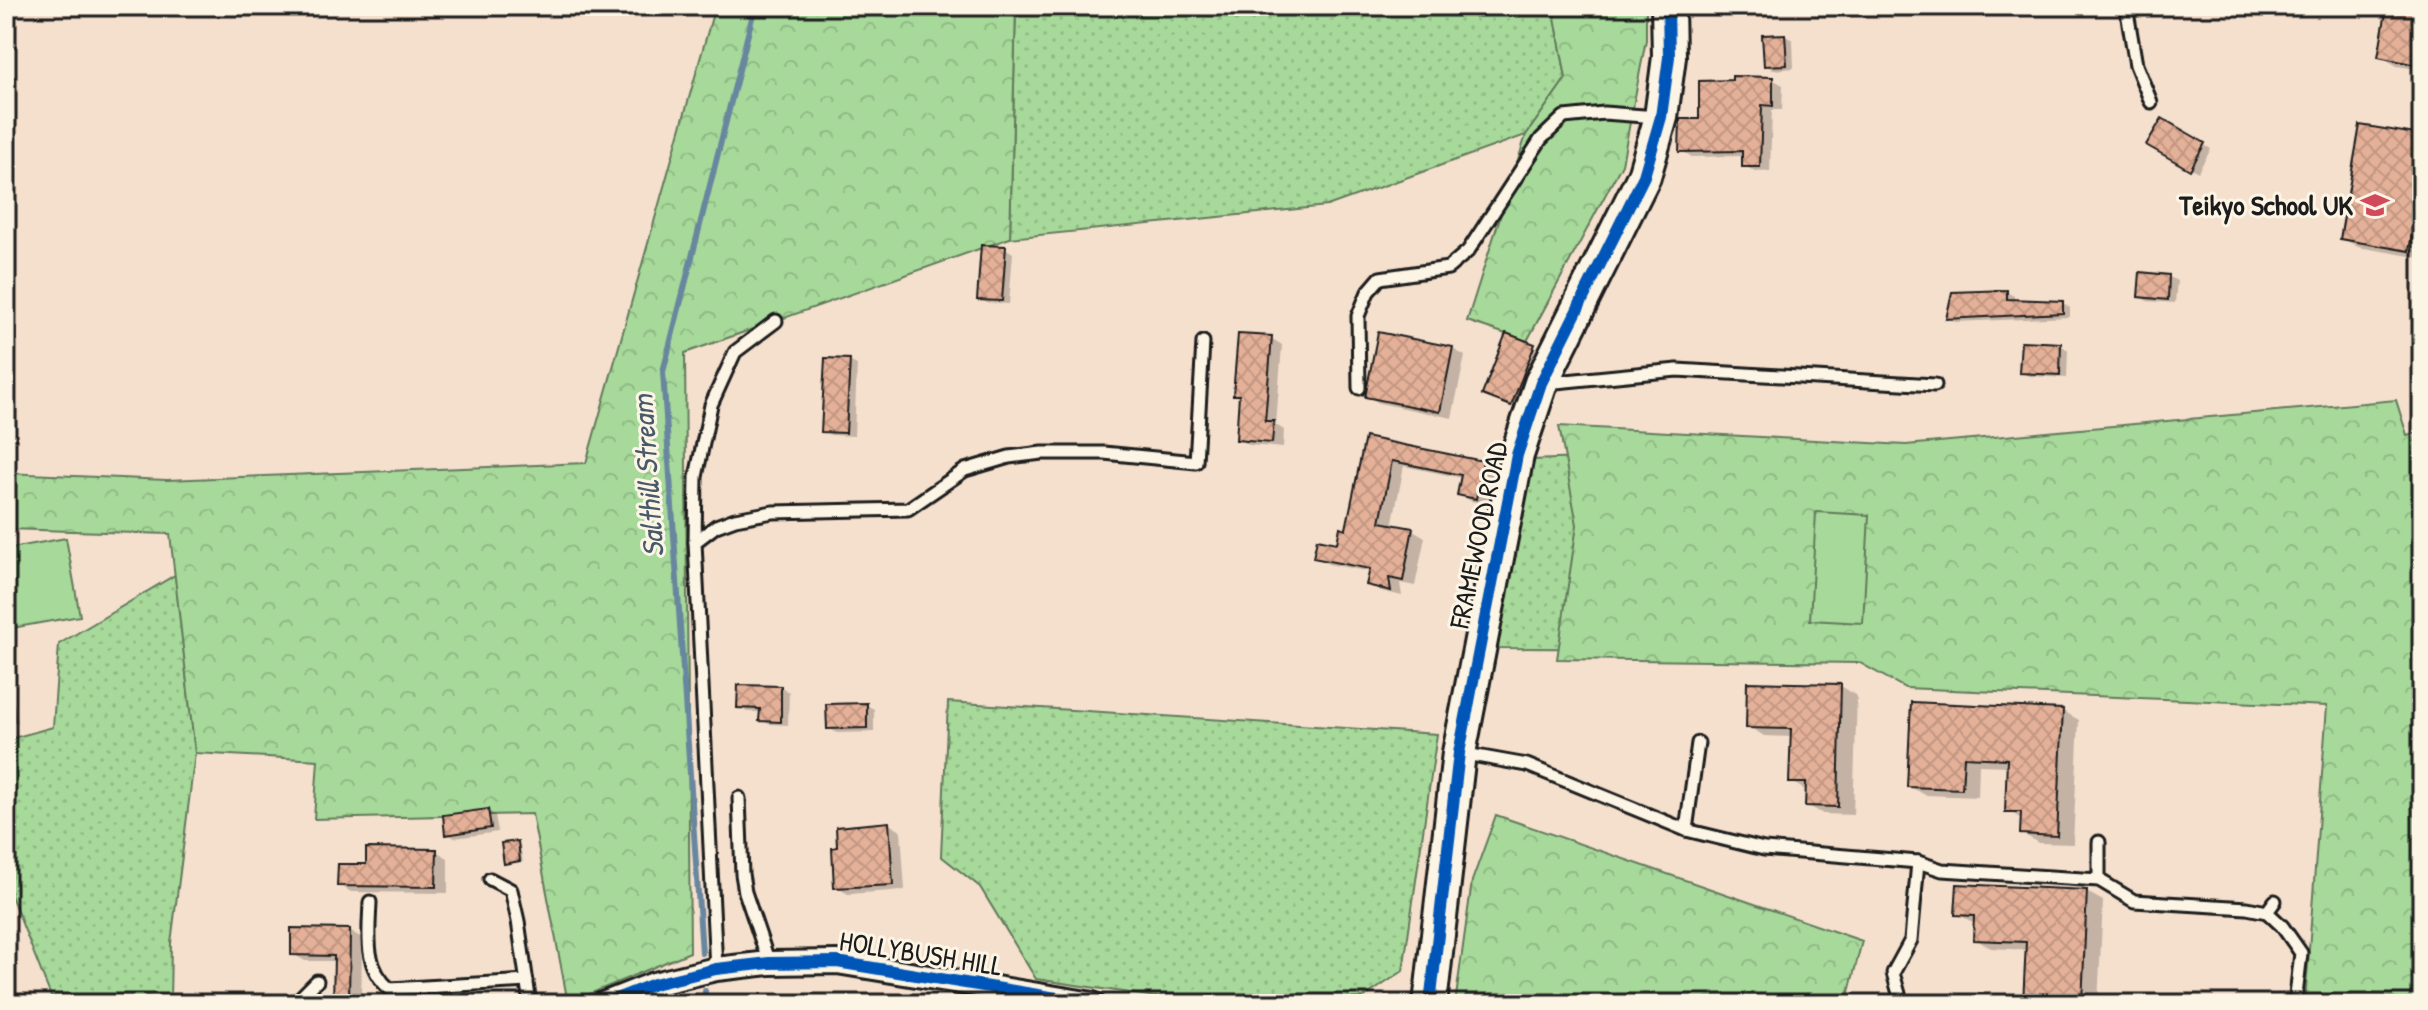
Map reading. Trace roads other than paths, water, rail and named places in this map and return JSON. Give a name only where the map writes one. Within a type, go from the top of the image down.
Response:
[{"type":"street","name":"FRAMEWOOD ROAD","points":[[1430,1004],[1459,753],[1517,455],[1541,383],[1644,176],[1661,117],[1669,57],[1668,6]]},
{"type":"street","name":"HOLLYBUSH HILL","points":[[603,1004],[654,984],[716,969],[769,963],[837,962],[1093,1004]]},
{"type":"lane","points":[[2126,6],[2136,65],[2151,102]]},
{"type":"lane","points":[[1359,388],[1358,316],[1368,292],[1380,278],[1448,268],[1468,251],[1541,139],[1564,117],[1604,113],[1661,117]]},
{"type":"lane","points":[[716,969],[695,542],[696,477],[711,405],[735,352],[776,321]]},
{"type":"lane","points":[[695,542],[716,526],[773,512],[908,509],[965,470],[1009,457],[1042,453],[1104,453],[1196,462],[1203,342]]},
{"type":"lane","points":[[1541,383],[1677,370],[1935,385]]},
{"type":"lane","points":[[1686,830],[1698,743]]},
{"type":"lane","points":[[1459,753],[1527,765],[1686,830],[1764,849],[1918,862],[1942,870],[2099,880],[2134,901],[2267,912],[2282,926],[2301,953],[2295,1004]]},
{"type":"lane","points":[[739,798],[742,874],[769,963]]},
{"type":"lane","points":[[2099,842],[2099,880]]},
{"type":"lane","points":[[1902,1004],[1893,973],[1911,940],[1918,862]]},
{"type":"lane","points":[[490,879],[511,890],[530,1004]]},
{"type":"lane","points":[[2267,912],[2275,901]]},
{"type":"lane","points":[[370,902],[372,967],[378,979],[390,989],[527,981]]},
{"type":"lane","points":[[294,1004],[317,981]]},
{"type":"waterway","name":"Salthill Stream","points":[[702,953],[663,372],[755,6]]},
{"type":"waterway","name":"Salthill Stream","points":[[705,991],[705,1004]]},
{"type":"place","name":"Teikyo School UK","points":[[2375,205]]}]
